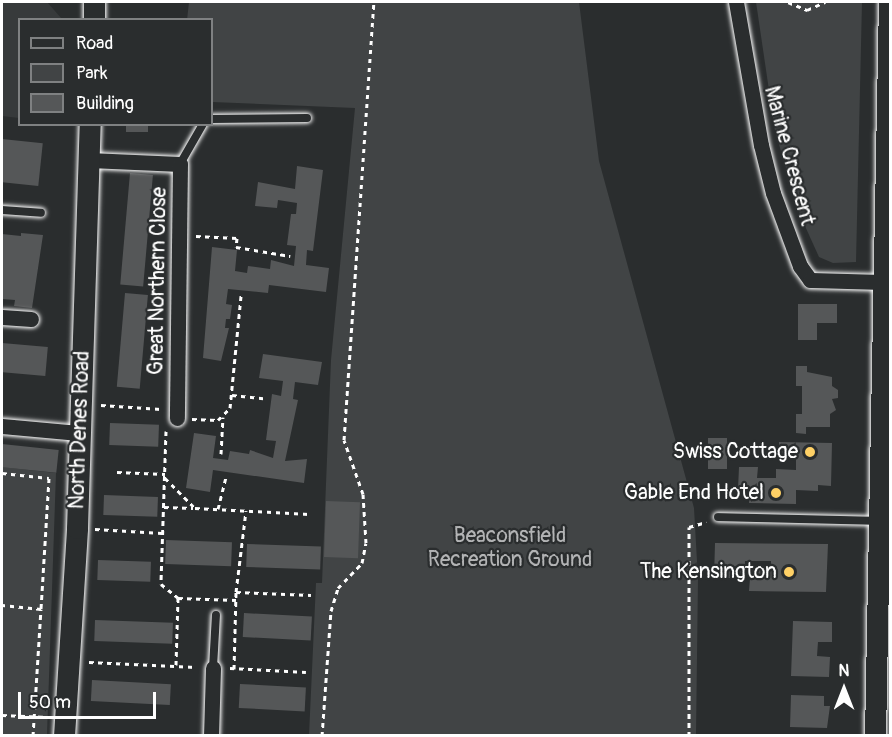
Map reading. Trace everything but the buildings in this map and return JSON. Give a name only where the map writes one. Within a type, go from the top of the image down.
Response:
[{"type":"street","name":"Marine Crescent","points":[[736,2],[761,145],[773,193],[800,266],[810,280],[884,282]]},
{"type":"street","points":[[875,735],[889,2]]},
{"type":"street","name":"North Denes Road","points":[[65,727],[77,528],[90,126]]},
{"type":"street","name":"Great Northern Close","points":[[89,160],[180,164],[172,413]]},
{"type":"street","points":[[2,317],[31,320]]},
{"type":"street","points":[[2,426],[79,433]]},
{"type":"street","points":[[211,735],[213,668]]},
{"type":"lane","points":[[213,118],[307,118]]},
{"type":"lane","points":[[180,164],[202,126]]},
{"type":"lane","points":[[2,210],[41,213]]},
{"type":"lane","points":[[718,517],[879,521]]},
{"type":"lane","points":[[213,668],[216,615]]},
{"type":"path","points":[[322,735],[331,611],[338,588],[362,563],[366,543],[363,494],[344,440],[374,2]]},
{"type":"path","points":[[788,2],[807,10],[825,2]]},
{"type":"path","points":[[179,236],[237,238],[236,247],[290,256]]},
{"type":"path","points":[[81,404],[218,420],[223,417],[230,408],[232,395],[241,296]]},
{"type":"path","points":[[232,395],[268,399]]},
{"type":"path","points":[[172,413],[165,476],[161,584],[178,598],[236,600]]},
{"type":"path","points":[[221,453],[223,417]]},
{"type":"path","points":[[117,472],[165,476],[195,508]]},
{"type":"path","points":[[2,473],[49,478],[33,735]]},
{"type":"path","points":[[218,509],[226,477]]},
{"type":"path","points":[[164,507],[309,514]]},
{"type":"path","points":[[234,669],[236,592],[246,511]]},
{"type":"path","points":[[689,735],[689,527],[718,517]]},
{"type":"path","points":[[77,528],[162,533]]},
{"type":"path","points":[[236,592],[312,595]]},
{"type":"path","points":[[176,666],[178,598]]},
{"type":"path","points":[[2,605],[41,609]]},
{"type":"path","points":[[68,661],[306,672]]},
{"type":"path","points":[[2,715],[33,716],[65,727]]},
{"type":"shaded area","points":[[2,2],[47,2],[61,18],[18,18],[18,118],[2,116]]},
{"type":"green space","name":"Beaconsfield Recreation Ground","points":[[189,2],[579,2],[599,161],[694,508],[698,579],[696,735],[309,735],[316,583],[322,583],[331,360],[355,108],[213,102],[213,18],[187,18]]},
{"type":"green space","points":[[756,2],[862,2],[856,262],[833,263],[819,257],[800,215],[775,131]]},
{"type":"green space","points":[[2,467],[56,473],[47,735],[2,736]]},
{"type":"place","name":"Swiss Cottage","points":[[810,452]]},
{"type":"place","name":"Gable End Hotel","points":[[776,493]]},
{"type":"place","name":"The Kensington","points":[[789,572]]}]
